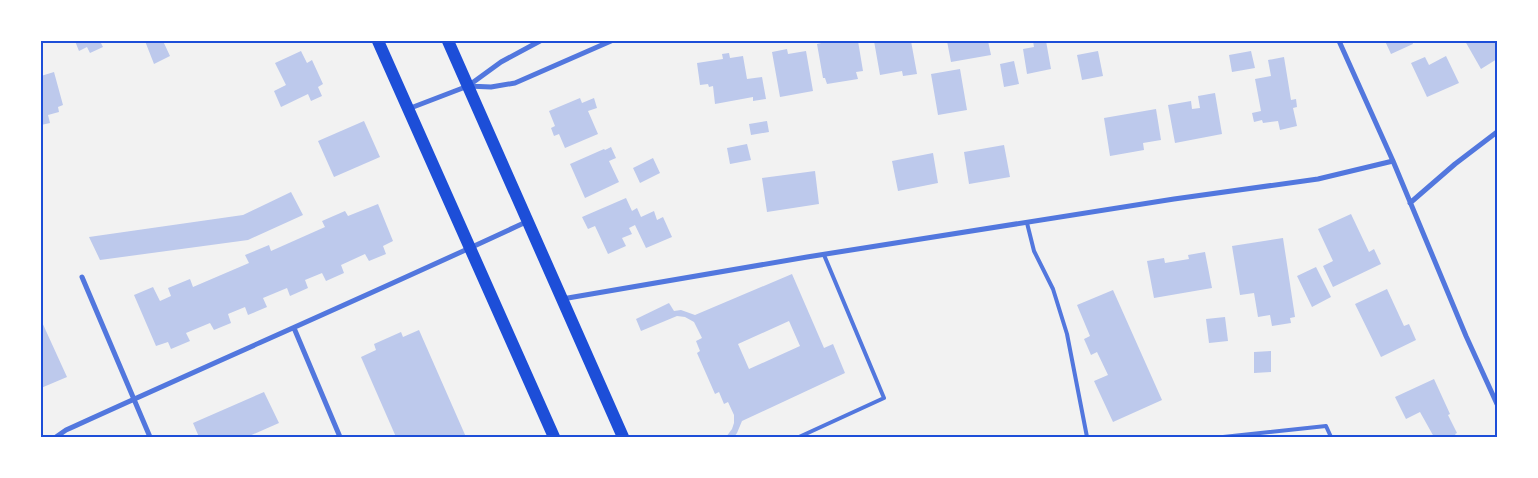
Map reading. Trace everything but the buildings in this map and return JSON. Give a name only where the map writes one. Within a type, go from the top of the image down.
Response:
[{"type":"main road","points":[[378,41],[554,437]]},
{"type":"main road","points":[[448,41],[622,437]]},
{"type":"street","points":[[408,110],[468,86],[501,62],[540,41]]},
{"type":"street","points":[[468,86],[491,87],[515,83],[611,41]]},
{"type":"street","points":[[1339,41],[1393,161],[1466,336],[1497,404]]},
{"type":"street","points":[[1410,203],[1455,164],[1497,132]]},
{"type":"street","points":[[562,299],[824,255],[1318,179],[1393,161]]},
{"type":"street","points":[[56,437],[66,430],[527,222]]},
{"type":"street","points":[[82,277],[150,437]]},
{"type":"street","points":[[294,328],[340,437]]},
{"type":"lane","points":[[1027,223],[1034,251],[1054,289],[1067,334],[1087,437]]},
{"type":"lane","points":[[799,437],[884,398],[824,255]]},
{"type":"lane","points":[[1223,437],[1326,426],[1331,437]]}]
